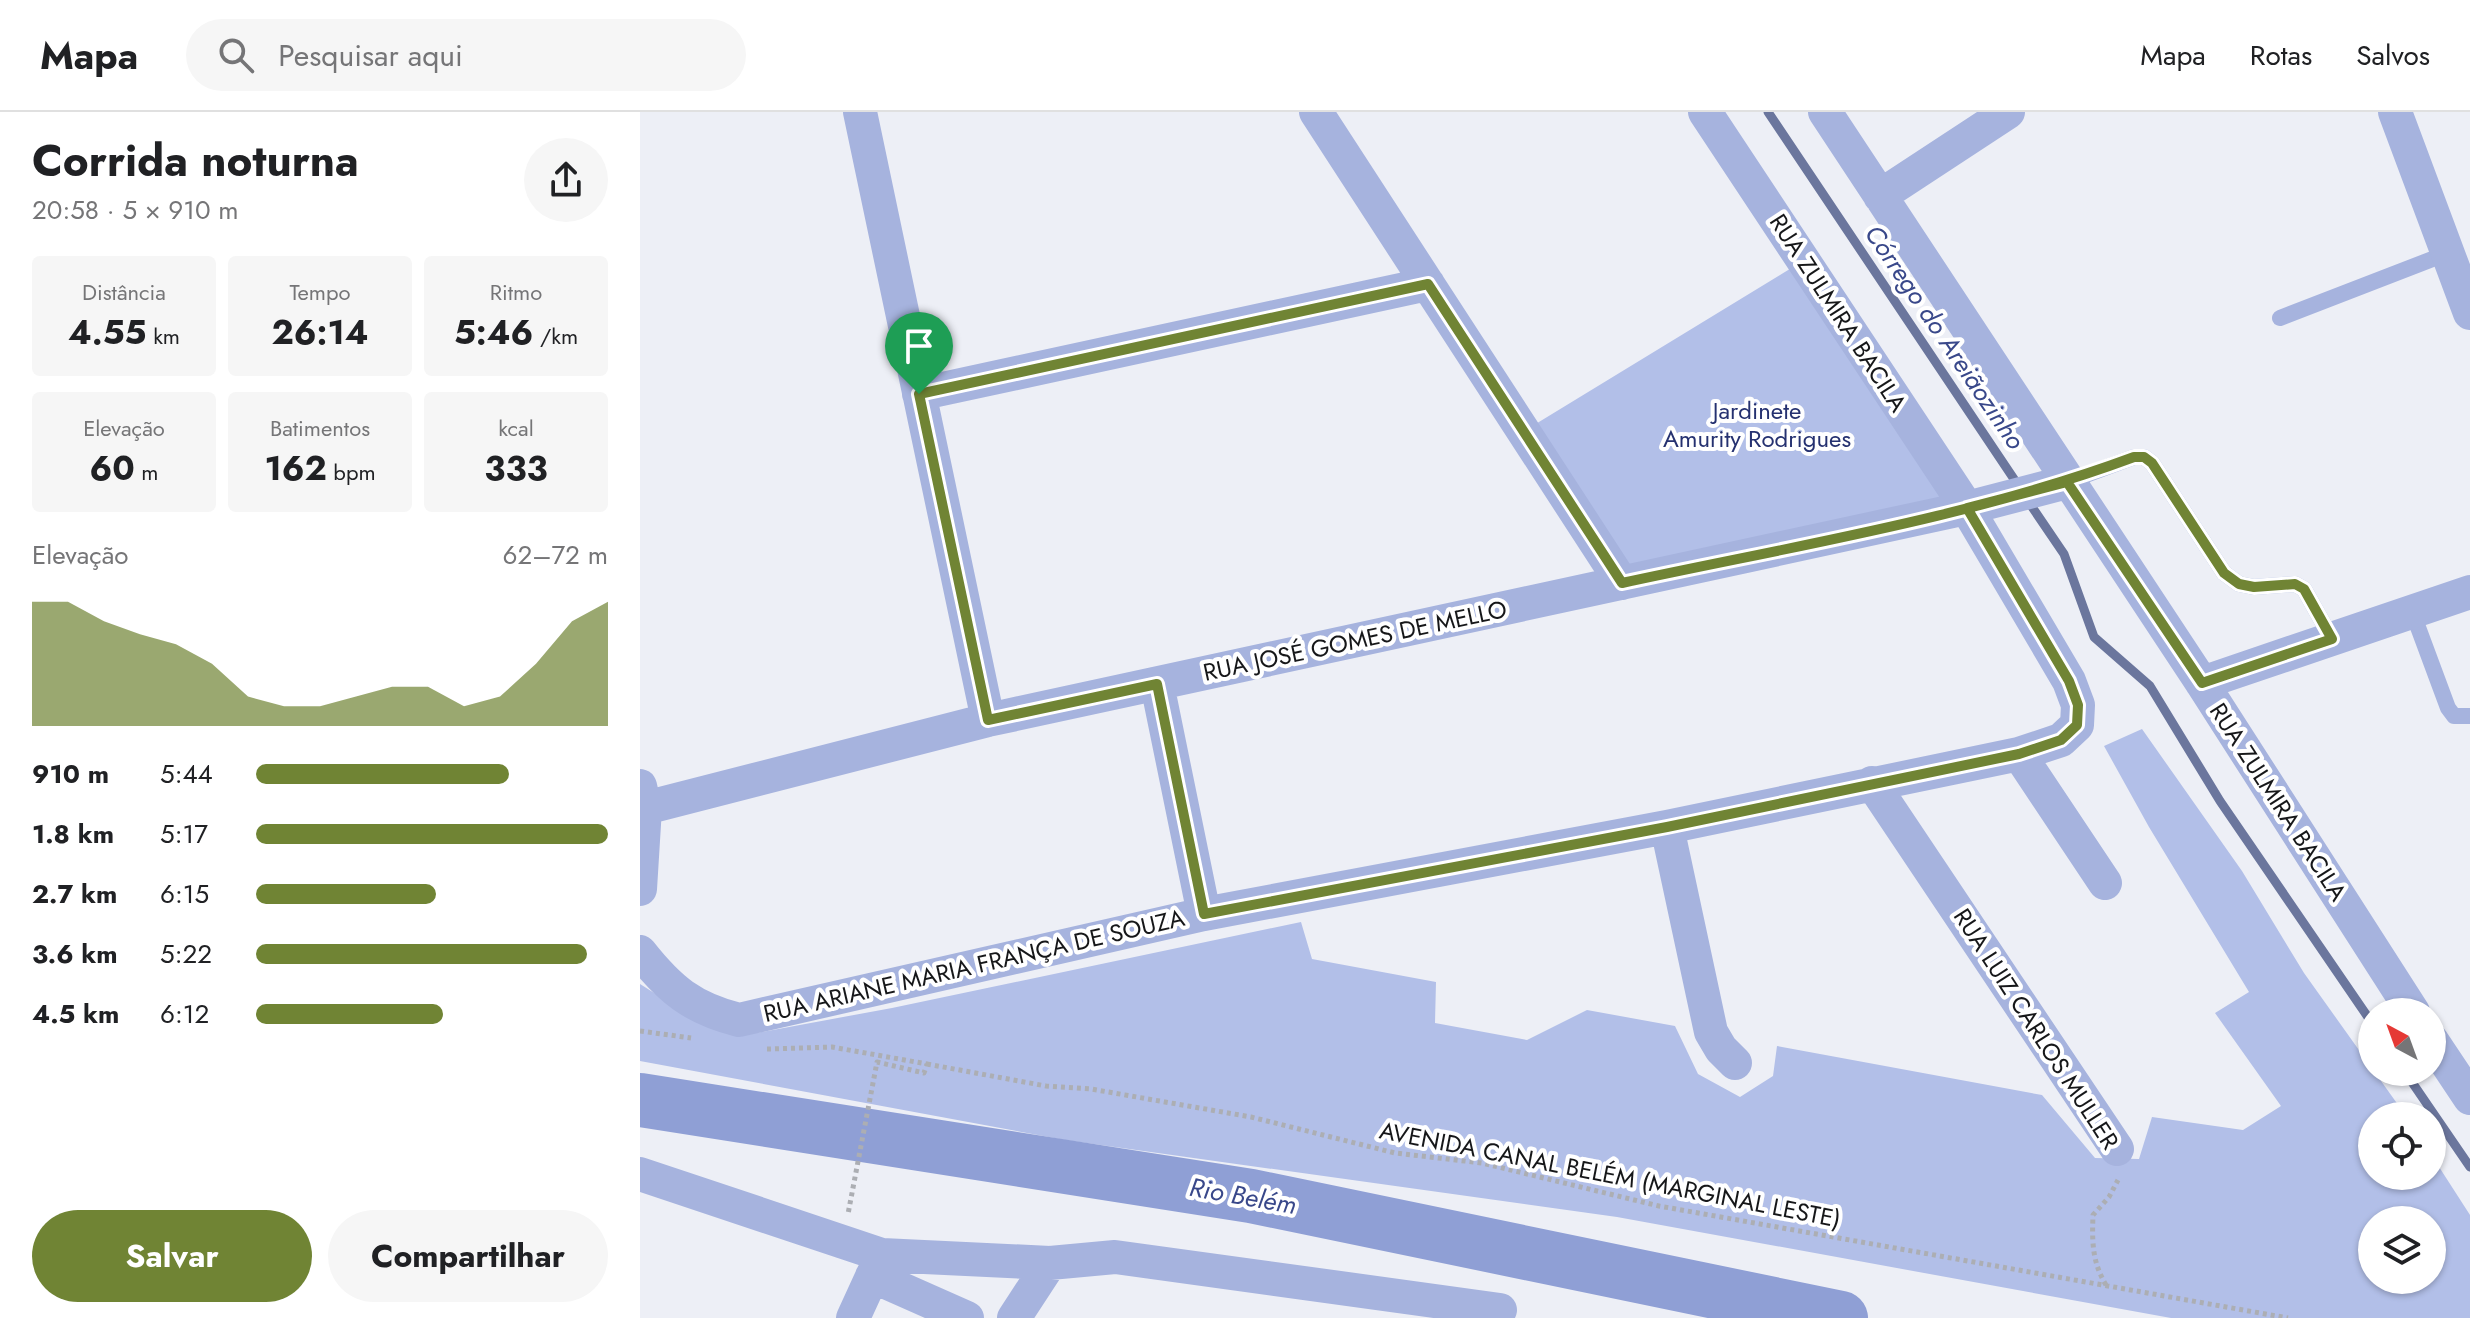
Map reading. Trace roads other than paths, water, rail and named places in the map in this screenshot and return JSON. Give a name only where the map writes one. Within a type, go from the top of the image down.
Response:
[{"type":"street","points":[[860,112],[988,720]]},
{"type":"street","points":[[1316,112],[1622,583]]},
{"type":"street","name":"RUA ZULMIRA BACILA","points":[[1705,112],[1967,508],[2069,681],[2078,705],[2077,725]]},
{"type":"street","name":"RUA ZULMIRA BACILA","points":[[1825,112],[2202,683],[2404,998]]},
{"type":"street","points":[[1880,196],[2008,112]]},
{"type":"street","points":[[2395,112],[2470,313]]},
{"type":"street","points":[[919,394],[1428,284]]},
{"type":"street","name":"RUA JOSÉ GOMES DE MELLO","points":[[642,797],[1967,508],[2067,482]]},
{"type":"street","points":[[2202,683],[2470,592]]},
{"type":"street","points":[[1157,684],[1204,914]]},
{"type":"street","name":"RUA ARIANE MARIA FRANÇA DE SOUZA","points":[[640,952],[680,996],[708,1012],[739,1020],[1204,914],[1667,827],[2019,754],[2061,740],[2077,725]]},
{"type":"street","points":[[2019,754],[2105,883]]},
{"type":"street","name":"RUA LUIZ CARLOS MULLER","points":[[1872,783],[2117,1149]]},
{"type":"street","points":[[640,889],[642,797]]},
{"type":"street","points":[[1667,827],[1711,1032],[1721,1049],[1735,1063]]},
{"type":"street","points":[[2450,1056],[2470,1098]]},
{"type":"street","points":[[640,1174],[877,1266],[967,1318]]},
{"type":"street","points":[[877,1266],[1050,1263],[1115,1257],[1500,1310]]},
{"type":"street","points":[[1014,1318],[1050,1263]]},
{"type":"street","points":[[853,1318],[877,1266]]},
{"type":"lane","points":[[2280,318],[2448,253]]},
{"type":"lane","points":[[2067,482],[2134,457],[2144,457],[2152,463],[2224,573],[2239,584],[2254,587],[2295,584],[2304,589],[2332,639]]},
{"type":"lane","points":[[2412,611],[2448,708],[2454,716],[2470,716]]},
{"type":"waterway","name":"Córrego do Areiãozinho","points":[[1768,112],[2020,488]]},
{"type":"waterway","name":"Córrego do Areiãozinho","points":[[2028,501],[2064,554],[2094,637],[2150,686],[2220,801],[2358,1003]]},
{"type":"waterway","name":"Córrego do Areiãozinho","points":[[2415,1086],[2470,1167]]},
{"type":"waterway","name":"Rio Belém","points":[[640,1100],[1251,1196],[1841,1318]]},
{"type":"park label","name":"Jardinete Amurity Rodrigues","points":[[1757,425]]}]
